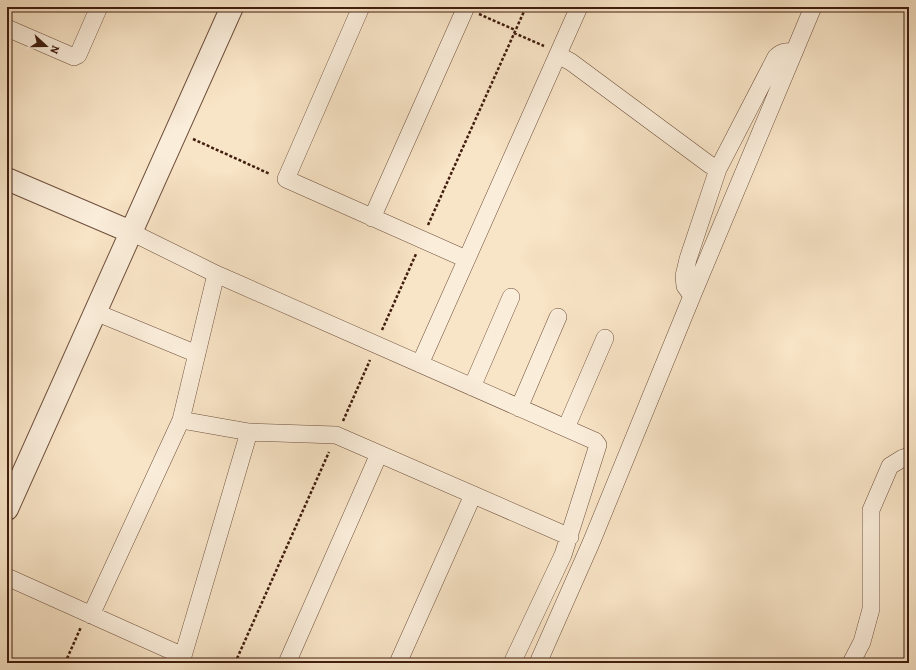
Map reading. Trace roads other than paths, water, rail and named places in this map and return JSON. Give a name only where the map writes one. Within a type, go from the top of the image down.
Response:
[{"type":"street","points":[[7,28],[74,57],[78,55],[99,7]]},
{"type":"street","points":[[7,509],[232,7]]},
{"type":"street","points":[[361,7],[286,179],[466,259]]},
{"type":"street","points":[[420,364],[579,7]]},
{"type":"street","points":[[538,663],[591,542],[813,7]]},
{"type":"street","points":[[372,218],[466,8]]},
{"type":"street","points":[[692,296],[685,286],[684,276],[688,259],[718,169],[776,57],[785,51],[794,53]]},
{"type":"street","points":[[558,55],[571,62],[710,165],[718,169]]},
{"type":"street","points":[[7,180],[131,232],[216,274],[595,441],[598,445],[570,537],[512,663]]},
{"type":"street","points":[[86,621],[181,420],[216,274]]},
{"type":"street","points":[[472,387],[511,297]]},
{"type":"street","points":[[95,312],[197,354]]},
{"type":"street","points":[[519,408],[558,317]]},
{"type":"street","points":[[566,428],[605,338]]},
{"type":"street","points":[[181,420],[249,432],[336,435],[570,537]]},
{"type":"street","points":[[7,577],[86,621],[183,656],[249,432]]},
{"type":"street","points":[[287,663],[379,454]]},
{"type":"street","points":[[851,663],[862,642],[871,610],[871,510],[890,466],[902,458],[909,456]]},
{"type":"street","points":[[398,663],[473,495]]}]
